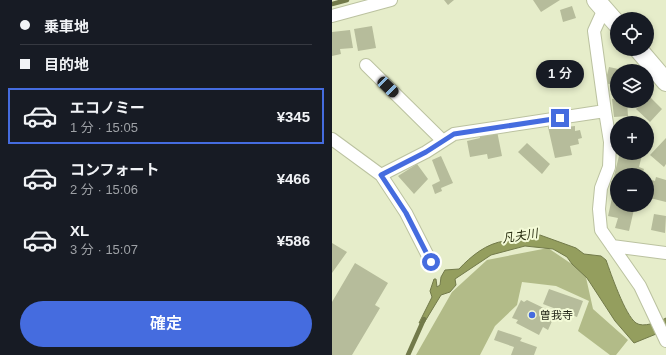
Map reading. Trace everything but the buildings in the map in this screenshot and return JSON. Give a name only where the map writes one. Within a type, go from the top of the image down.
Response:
[{"type":"main road","points":[[600,4],[610,16]]},
{"type":"main road","points":[[644,56],[666,82]]},
{"type":"street","points":[[332,16],[391,0]]},
{"type":"street","points":[[600,4],[594,31],[604,111],[610,142],[608,167],[601,188],[599,209],[601,230],[640,286],[666,340]]},
{"type":"street","points":[[366,65],[443,141]]},
{"type":"street","points":[[381,175],[454,134],[604,111]]},
{"type":"street","points":[[332,139],[381,175],[406,213],[431,262]]},
{"type":"street","points":[[612,246],[666,254]]},
{"type":"shaded area","points":[[540,235],[576,248],[584,254],[601,256],[606,260],[619,294],[627,312],[632,319],[636,323],[647,325],[666,318],[666,330],[634,343],[615,321],[587,278],[572,264],[567,257],[553,249],[525,246],[491,255],[455,279],[456,285],[450,292],[441,295],[424,323],[419,323],[432,297],[430,291],[434,279],[436,279],[437,287],[440,285],[441,277],[445,270],[459,269],[474,255],[492,244],[505,241],[518,243],[524,238]]},
{"type":"shaded area","points":[[548,248],[585,273],[593,309],[628,340],[616,355],[610,355],[578,331],[589,301],[556,286],[522,282],[517,305],[495,326],[480,355],[416,355],[452,292],[487,260]]},
{"type":"waterway","points":[[332,4],[347,0]]},
{"type":"waterway","name":"凡夫川","points":[[408,355],[424,319]]},
{"type":"place","name":"曽我寺","points":[[532,315]]},
{"type":"route","points":[[431,262],[406,213],[381,175],[426,152],[454,134],[560,118]]}]
